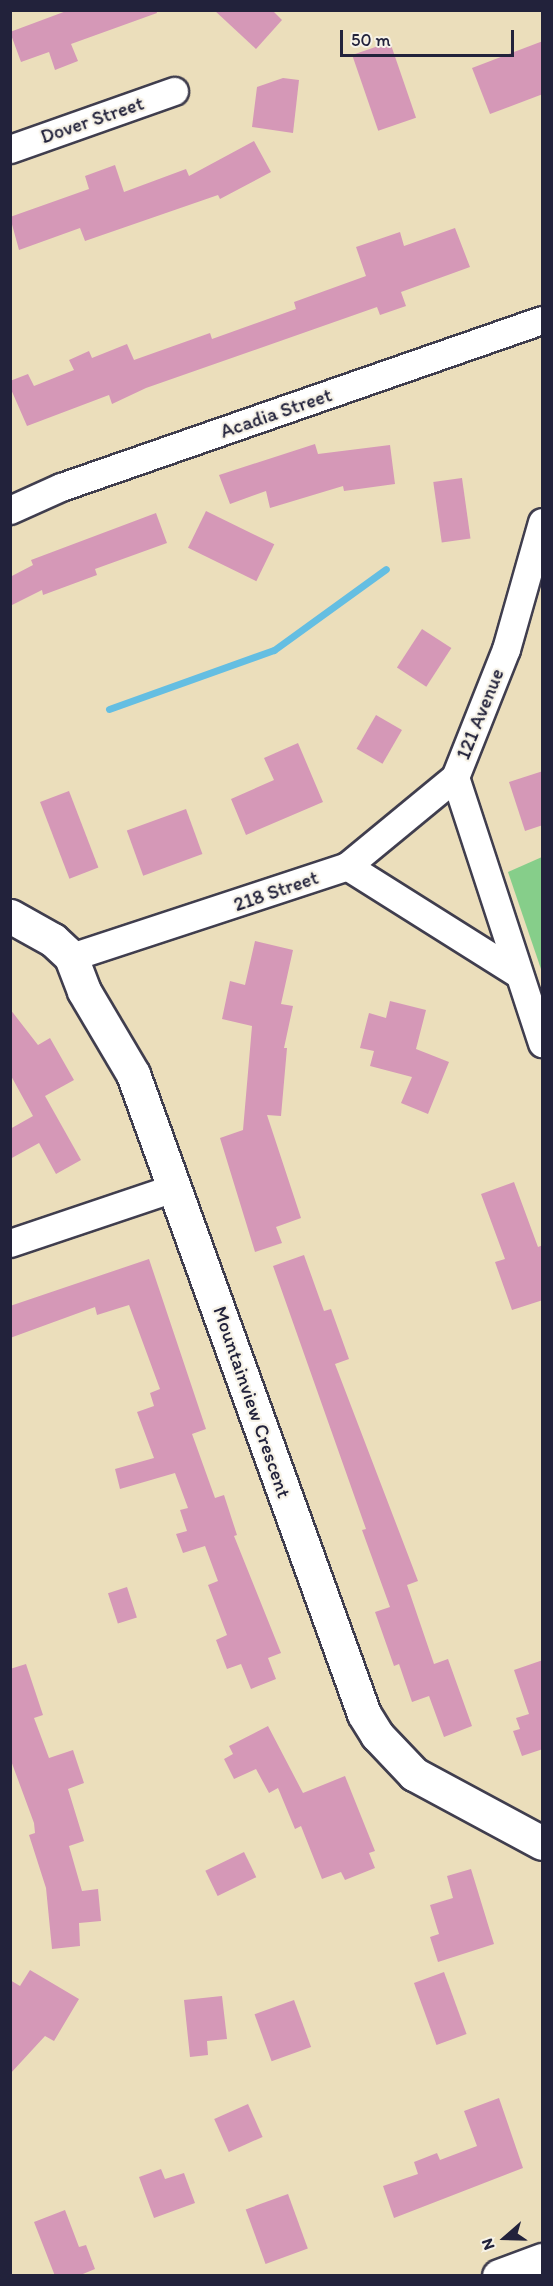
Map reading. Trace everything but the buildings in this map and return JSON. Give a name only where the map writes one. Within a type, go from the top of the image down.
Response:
[{"type":"street","name":"Dover Street","points":[[10,149],[174,91]]},
{"type":"street","name":"Acadia Street","points":[[10,510],[61,487],[543,320]]},
{"type":"street","name":"121 Avenue","points":[[543,522],[506,649],[455,777],[517,974],[543,1043]]},
{"type":"street","name":"218 Street","points":[[71,957],[347,866],[455,777]]},
{"type":"street","points":[[347,866],[517,974]]},
{"type":"street","name":"Mountainview Crescent","points":[[10,916],[53,940],[71,957],[84,991],[133,1074],[176,1187],[364,1714],[377,1735],[414,1774],[543,1843]]},
{"type":"street","points":[[10,1243],[176,1187]]},
{"type":"street","points":[[499,2276],[543,2260]]},
{"type":"green space","points":[[542,857],[542,972],[508,872]]},
{"type":"waterway","points":[[109,709],[274,650],[386,569]]}]
